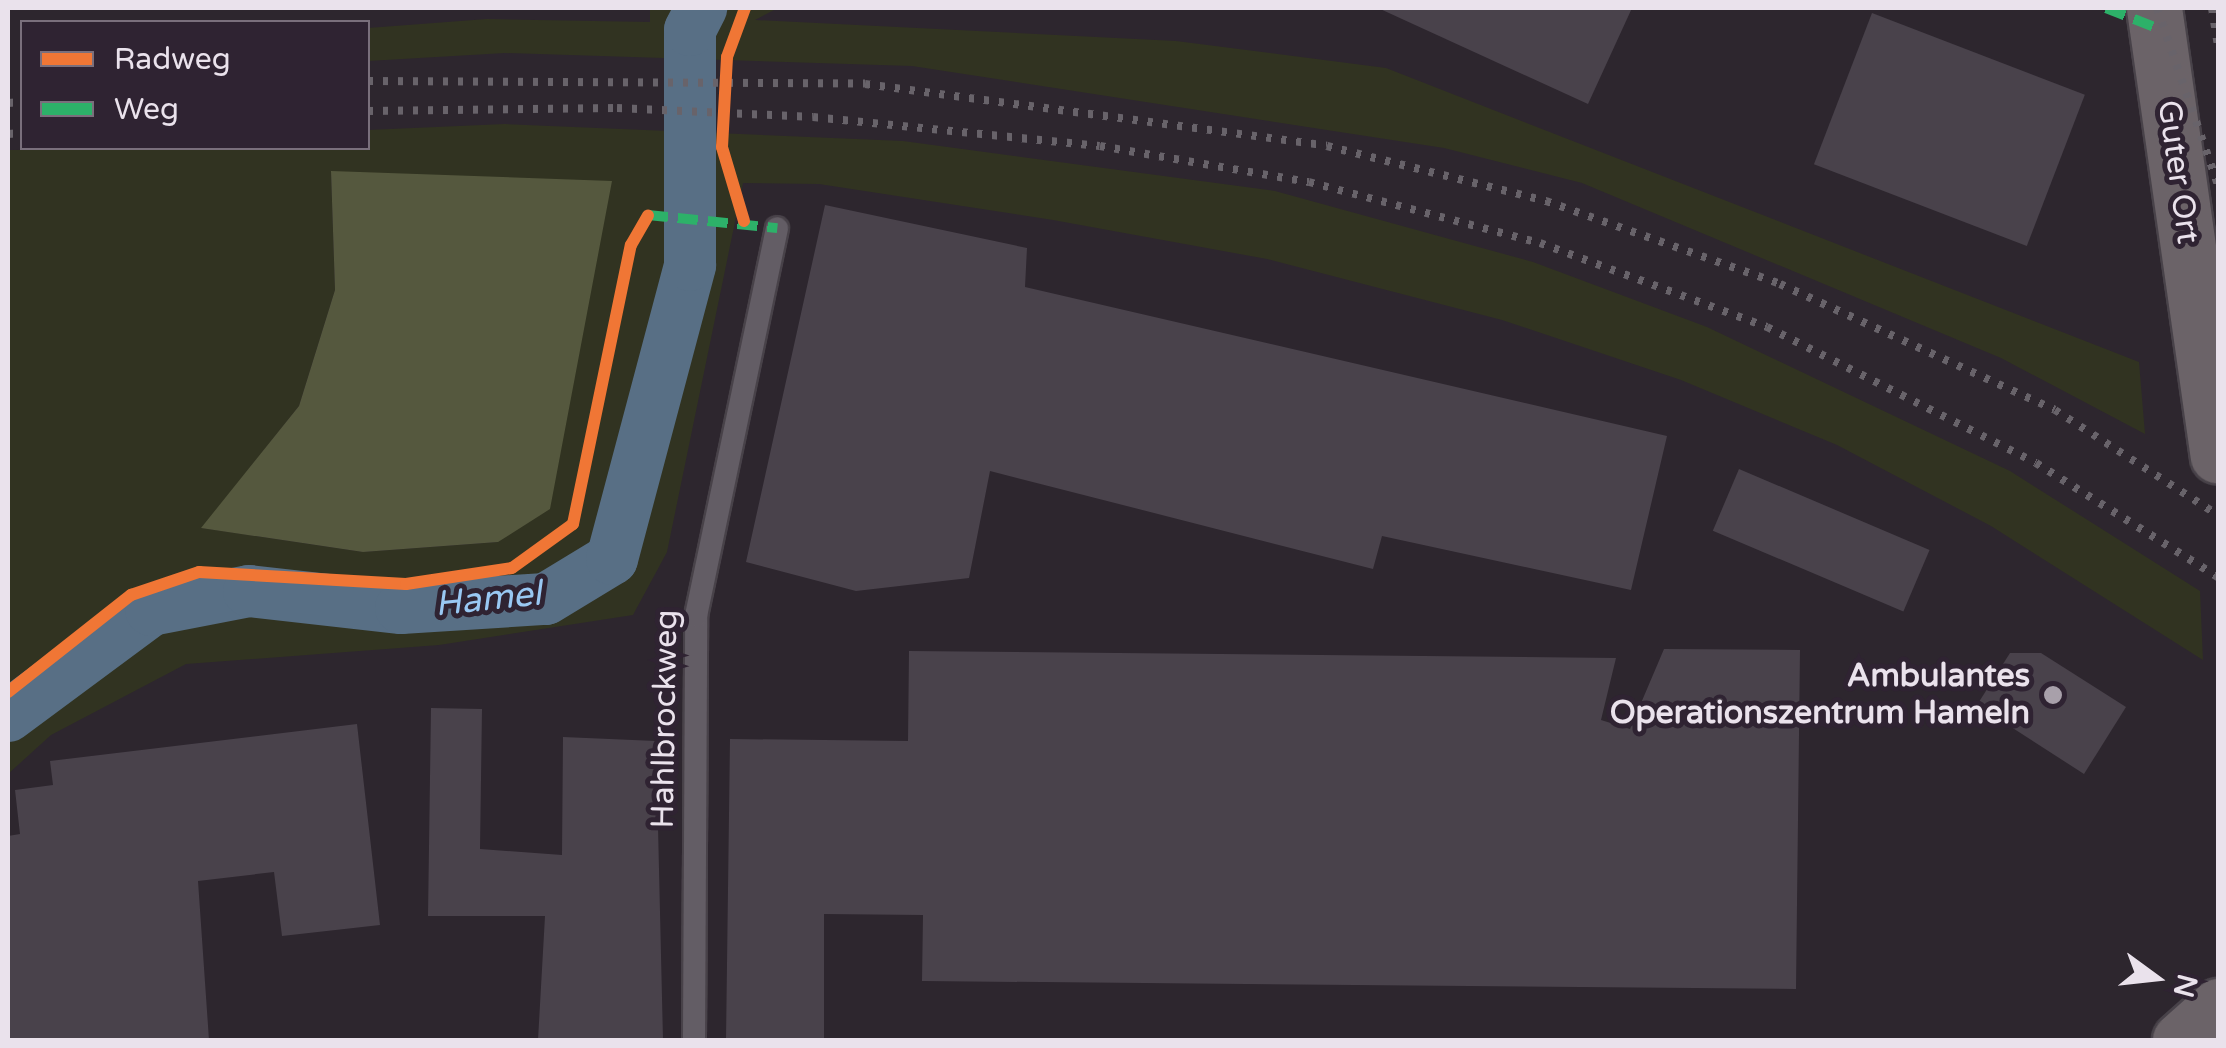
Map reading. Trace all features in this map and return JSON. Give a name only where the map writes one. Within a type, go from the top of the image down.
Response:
[{"type":"main road","name":"Guter Ort","points":[[2154,8],[2218,455]]},
{"type":"main road","points":[[2180,1040],[2218,1006]]},
{"type":"lane","name":"Hahlbrockweg","points":[[694,1040],[696,616],[777,228]]},
{"type":"green space","points":[[650,8],[778,8],[755,20],[1176,41],[1386,68],[2139,362],[2145,434],[2001,358],[1582,183],[1444,148],[912,66],[505,53],[370,61],[370,28],[487,19],[650,22]]},
{"type":"green space","points":[[505,124],[903,141],[1275,191],[1533,262],[1707,327],[2010,471],[2200,591],[2203,660],[1991,526],[1837,445],[1681,380],[1502,320],[1267,259],[1053,220],[819,184],[743,183],[667,552],[633,615],[439,645],[186,664],[51,735],[8,774],[8,150],[370,150],[370,130]],"holes":[[[331,172],[498,542],[363,552],[202,528],[299,406],[335,290]]]},
{"type":"green space","points":[[331,171],[612,181],[550,509],[498,542],[363,552],[201,528],[299,406],[335,290]]},
{"type":"building","points":[[1378,8],[1632,8],[1588,104]]},
{"type":"building","points":[[1872,13],[2085,95],[2027,246],[1814,164]]},
{"type":"building","points":[[825,205],[1027,248],[1025,287],[1667,436],[1631,590],[1382,536],[1373,569],[990,471],[969,578],[856,591],[746,562]]},
{"type":"building","points":[[1739,469],[1930,550],[1903,612],[1713,531]]},
{"type":"building","points":[[1664,649],[1800,650],[1796,989],[922,981],[923,915],[824,914],[824,1040],[726,1040],[730,739],[908,741],[909,651],[1616,658],[1601,720],[1630,729]]},
{"type":"building","points":[[2010,653],[2041,653],[2126,707],[2084,774],[1977,705]]},
{"type":"building","points":[[431,708],[482,709],[480,849],[562,855],[563,737],[656,741],[663,1040],[538,1040],[545,916],[428,916]]},
{"type":"building","points":[[357,724],[380,925],[282,936],[274,872],[198,881],[209,1040],[8,1040],[8,836],[20,834],[15,790],[53,785],[50,761]]},
{"type":"waterway","name":"Hamel","points":[[8,716],[151,610],[249,591],[401,608],[546,599],[612,559],[690,265],[690,30],[701,8]]},
{"type":"railway","points":[[2157,8],[2218,185]]},
{"type":"railway","points":[[2212,8],[2218,45]]},
{"type":"railway","points":[[370,81],[865,84],[1327,146],[1546,201],[1780,284],[2055,410],[2218,515]]},
{"type":"railway","points":[[8,103],[20,102]]},
{"type":"railway","points":[[370,111],[617,108],[813,117],[1100,146],[1309,182],[1540,243],[1767,327],[2036,463],[2218,577]]},
{"type":"railway","points":[[8,134],[20,133]]},
{"type":"marked path","points":[[2106,8],[2157,28]]},
{"type":"marked path","points":[[644,222],[648,215],[777,228]]},
{"type":"cycle path","points":[[744,221],[722,147],[727,57],[745,8]]},
{"type":"cycle path","points":[[8,692],[131,595],[199,572],[406,584],[512,568],[573,524],[631,245],[648,215]]},
{"type":"place","name":"Ambulantes Operationszentrum Hameln","points":[[2053,695]]}]
